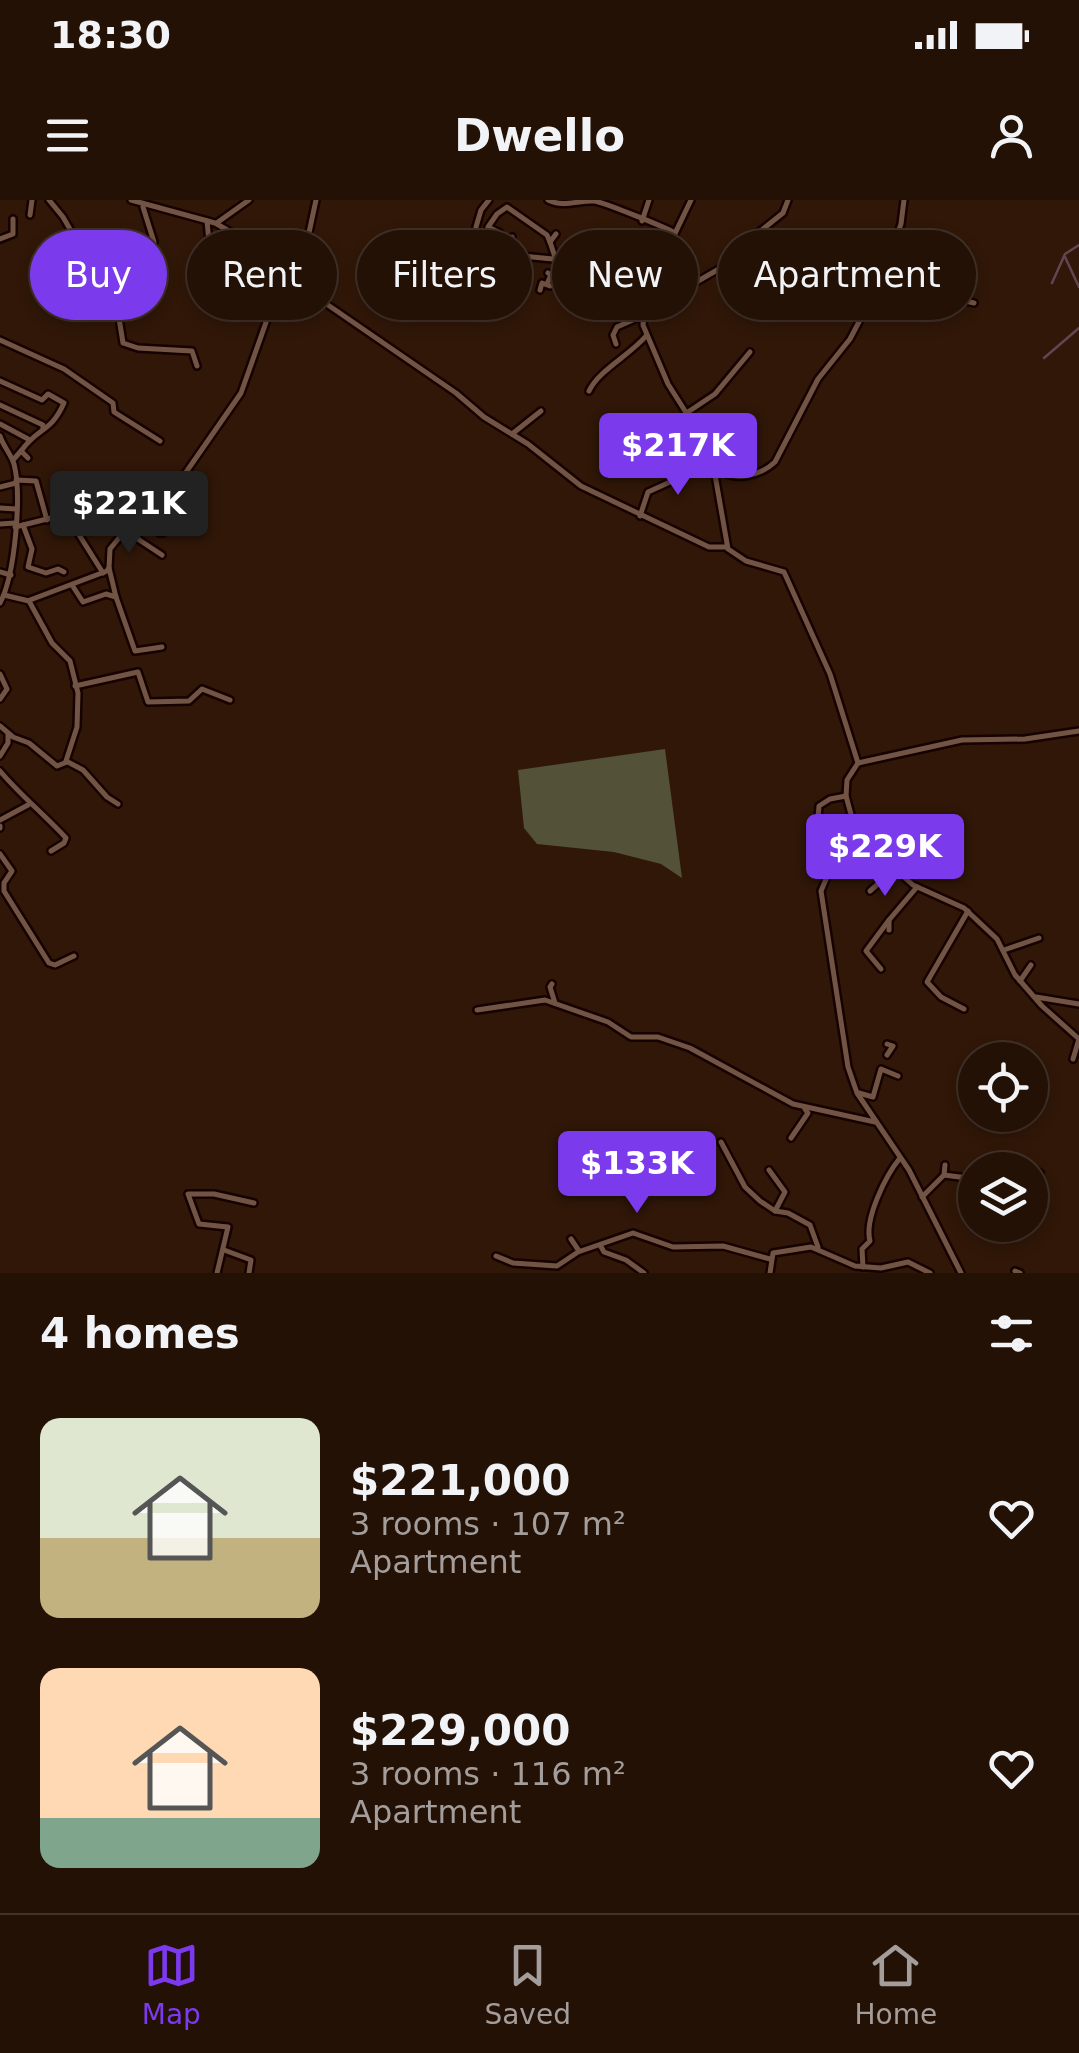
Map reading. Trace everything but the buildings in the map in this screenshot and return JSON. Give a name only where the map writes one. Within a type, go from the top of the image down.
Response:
[{"type":"street","points":[[30,214],[32,200]]},
{"type":"street","points":[[50,200],[71,230]]},
{"type":"street","points":[[136,202],[215,222],[223,221],[249,200]]},
{"type":"street","points":[[312,230],[316,200]]},
{"type":"street","points":[[476,228],[481,210],[489,200]]},
{"type":"street","points":[[548,200],[553,204],[576,205],[592,200],[606,202],[667,230]]},
{"type":"street","points":[[642,221],[648,200]]},
{"type":"street","points":[[676,230],[691,200]]},
{"type":"street","points":[[698,281],[738,258],[758,233],[783,212],[788,200]]},
{"type":"street","points":[[897,230],[904,200]]},
{"type":"street","points":[[136,202],[149,230]]},
{"type":"street","points":[[494,230],[488,227],[506,206],[547,234],[552,248]]},
{"type":"street","points":[[0,239],[13,234],[13,219]]},
{"type":"street","points":[[206,221],[207,230]]},
{"type":"street","points":[[215,222],[228,230]]},
{"type":"street","points":[[540,290],[542,283],[548,285],[548,274]]},
{"type":"street","points":[[337,311],[582,486],[710,547],[727,548],[738,557],[779,568],[787,576],[830,674],[858,762]]},
{"type":"street","points":[[119,320],[123,343],[194,352],[197,366]]},
{"type":"street","points":[[106,570],[109,550],[138,513],[182,478],[242,392],[267,320]]},
{"type":"street","points":[[616,344],[613,335],[617,326],[632,320]]},
{"type":"street","points":[[643,320],[668,384],[706,442],[715,467],[727,548]]},
{"type":"street","points":[[715,467],[725,476],[734,477],[764,470],[775,462],[823,372],[850,339],[860,320]]},
{"type":"street","points":[[588,391],[597,378],[626,358],[646,336]]},
{"type":"street","points":[[0,340],[64,369],[113,404],[114,412],[160,440]]},
{"type":"street","points":[[688,412],[715,394],[750,352]]},
{"type":"street","points":[[0,381],[42,400],[48,394],[64,403],[55,424],[29,440],[12,460]]},
{"type":"street","points":[[0,405],[35,420],[43,425],[43,430]]},
{"type":"street","points":[[512,434],[541,412]]},
{"type":"street","points":[[0,424],[29,440]]},
{"type":"street","points":[[0,436],[2,448],[12,460],[16,482],[11,575],[2,599],[29,600],[106,570]]},
{"type":"street","points":[[640,516],[648,492],[670,482],[678,462],[694,460],[706,442]]},
{"type":"street","points":[[21,450],[28,458]]},
{"type":"street","points":[[0,487],[36,480],[47,520]]},
{"type":"street","points":[[0,508],[16,509]]},
{"type":"street","points":[[0,524],[23,525],[91,508],[162,554]]},
{"type":"street","points":[[77,511],[87,530]]},
{"type":"street","points":[[138,513],[163,533]]},
{"type":"street","points":[[66,514],[106,570],[134,651],[162,647]]},
{"type":"street","points":[[23,525],[32,549],[28,567],[46,573],[58,569],[64,572]]},
{"type":"street","points":[[0,572],[11,575]]},
{"type":"street","points":[[72,584],[83,602],[106,594],[116,597]]},
{"type":"street","points":[[29,600],[52,643],[70,661],[76,686],[78,716],[67,762]]},
{"type":"street","points":[[76,686],[138,672],[148,702],[189,701],[202,690],[230,700]]},
{"type":"street","points":[[0,674],[7,689],[0,699]]},
{"type":"street","points":[[0,726],[58,766],[67,762]]},
{"type":"street","points":[[1073,1059],[1079,1039],[1020,981],[1008,966],[997,938],[952,900],[917,887],[895,869],[852,818],[846,796],[847,780],[858,762],[962,740],[1025,739],[1079,731]]},
{"type":"street","points":[[0,756],[8,744],[8,732]]},
{"type":"street","points":[[67,762],[83,770],[118,804]]},
{"type":"street","points":[[0,771],[28,804],[44,813],[66,838],[52,851]]},
{"type":"street","points":[[818,818],[820,806],[846,796]]},
{"type":"street","points":[[0,825],[28,804]]},
{"type":"street","points":[[852,818],[821,891],[848,1067],[856,1092],[900,1158],[961,1273]]},
{"type":"street","points":[[0,854],[12,872],[4,890],[51,966],[74,956]]},
{"type":"street","points":[[870,891],[895,869]]},
{"type":"street","points":[[881,969],[866,951],[917,887]]},
{"type":"street","points":[[964,1010],[941,997],[927,982],[968,911]]},
{"type":"street","points":[[889,930],[890,920]]},
{"type":"street","points":[[1004,950],[1040,938]]},
{"type":"street","points":[[1020,981],[1031,965]]},
{"type":"street","points":[[552,984],[554,1003]]},
{"type":"street","points":[[1036,997],[1079,1004]]},
{"type":"street","points":[[476,1010],[538,999],[608,1022],[630,1037],[658,1037],[690,1048],[808,1113],[792,1138]]},
{"type":"street","points":[[887,1054],[893,1046],[888,1044]]},
{"type":"street","points":[[856,1092],[874,1097],[881,1069],[898,1076]]},
{"type":"street","points":[[793,1104],[877,1123]]},
{"type":"street","points":[[721,1142],[745,1187],[775,1211],[810,1225],[819,1249]]},
{"type":"street","points":[[863,1267],[862,1249],[870,1243],[870,1216],[889,1171],[900,1158]]},
{"type":"street","points":[[922,1196],[944,1176],[945,1165]]},
{"type":"street","points":[[769,1170],[786,1192],[775,1211]]},
{"type":"street","points":[[944,1176],[958,1178]]},
{"type":"street","points":[[217,1273],[228,1227],[199,1224],[188,1194],[214,1194],[254,1204]]},
{"type":"street","points":[[496,1256],[513,1263],[556,1266],[579,1252],[633,1233],[673,1247],[723,1246],[770,1259]]},
{"type":"street","points":[[571,1239],[579,1252]]},
{"type":"street","points":[[600,1245],[604,1252],[626,1260],[644,1273]]},
{"type":"street","points":[[770,1273],[774,1253],[799,1247],[819,1249],[863,1267],[889,1269],[908,1262],[917,1271],[930,1273]]},
{"type":"street","points":[[224,1250],[251,1260],[249,1273]]},
{"type":"street","points":[[844,1273],[845,1262]]},
{"type":"shaded area","points":[[665,749],[682,878],[661,864],[614,852],[537,844],[524,828],[518,770]]},
{"type":"waterway","points":[[1052,283],[1065,254],[1079,245]]},
{"type":"waterway","points":[[1065,257],[1079,287]]},
{"type":"waterway","points":[[1044,358],[1079,328]]}]
